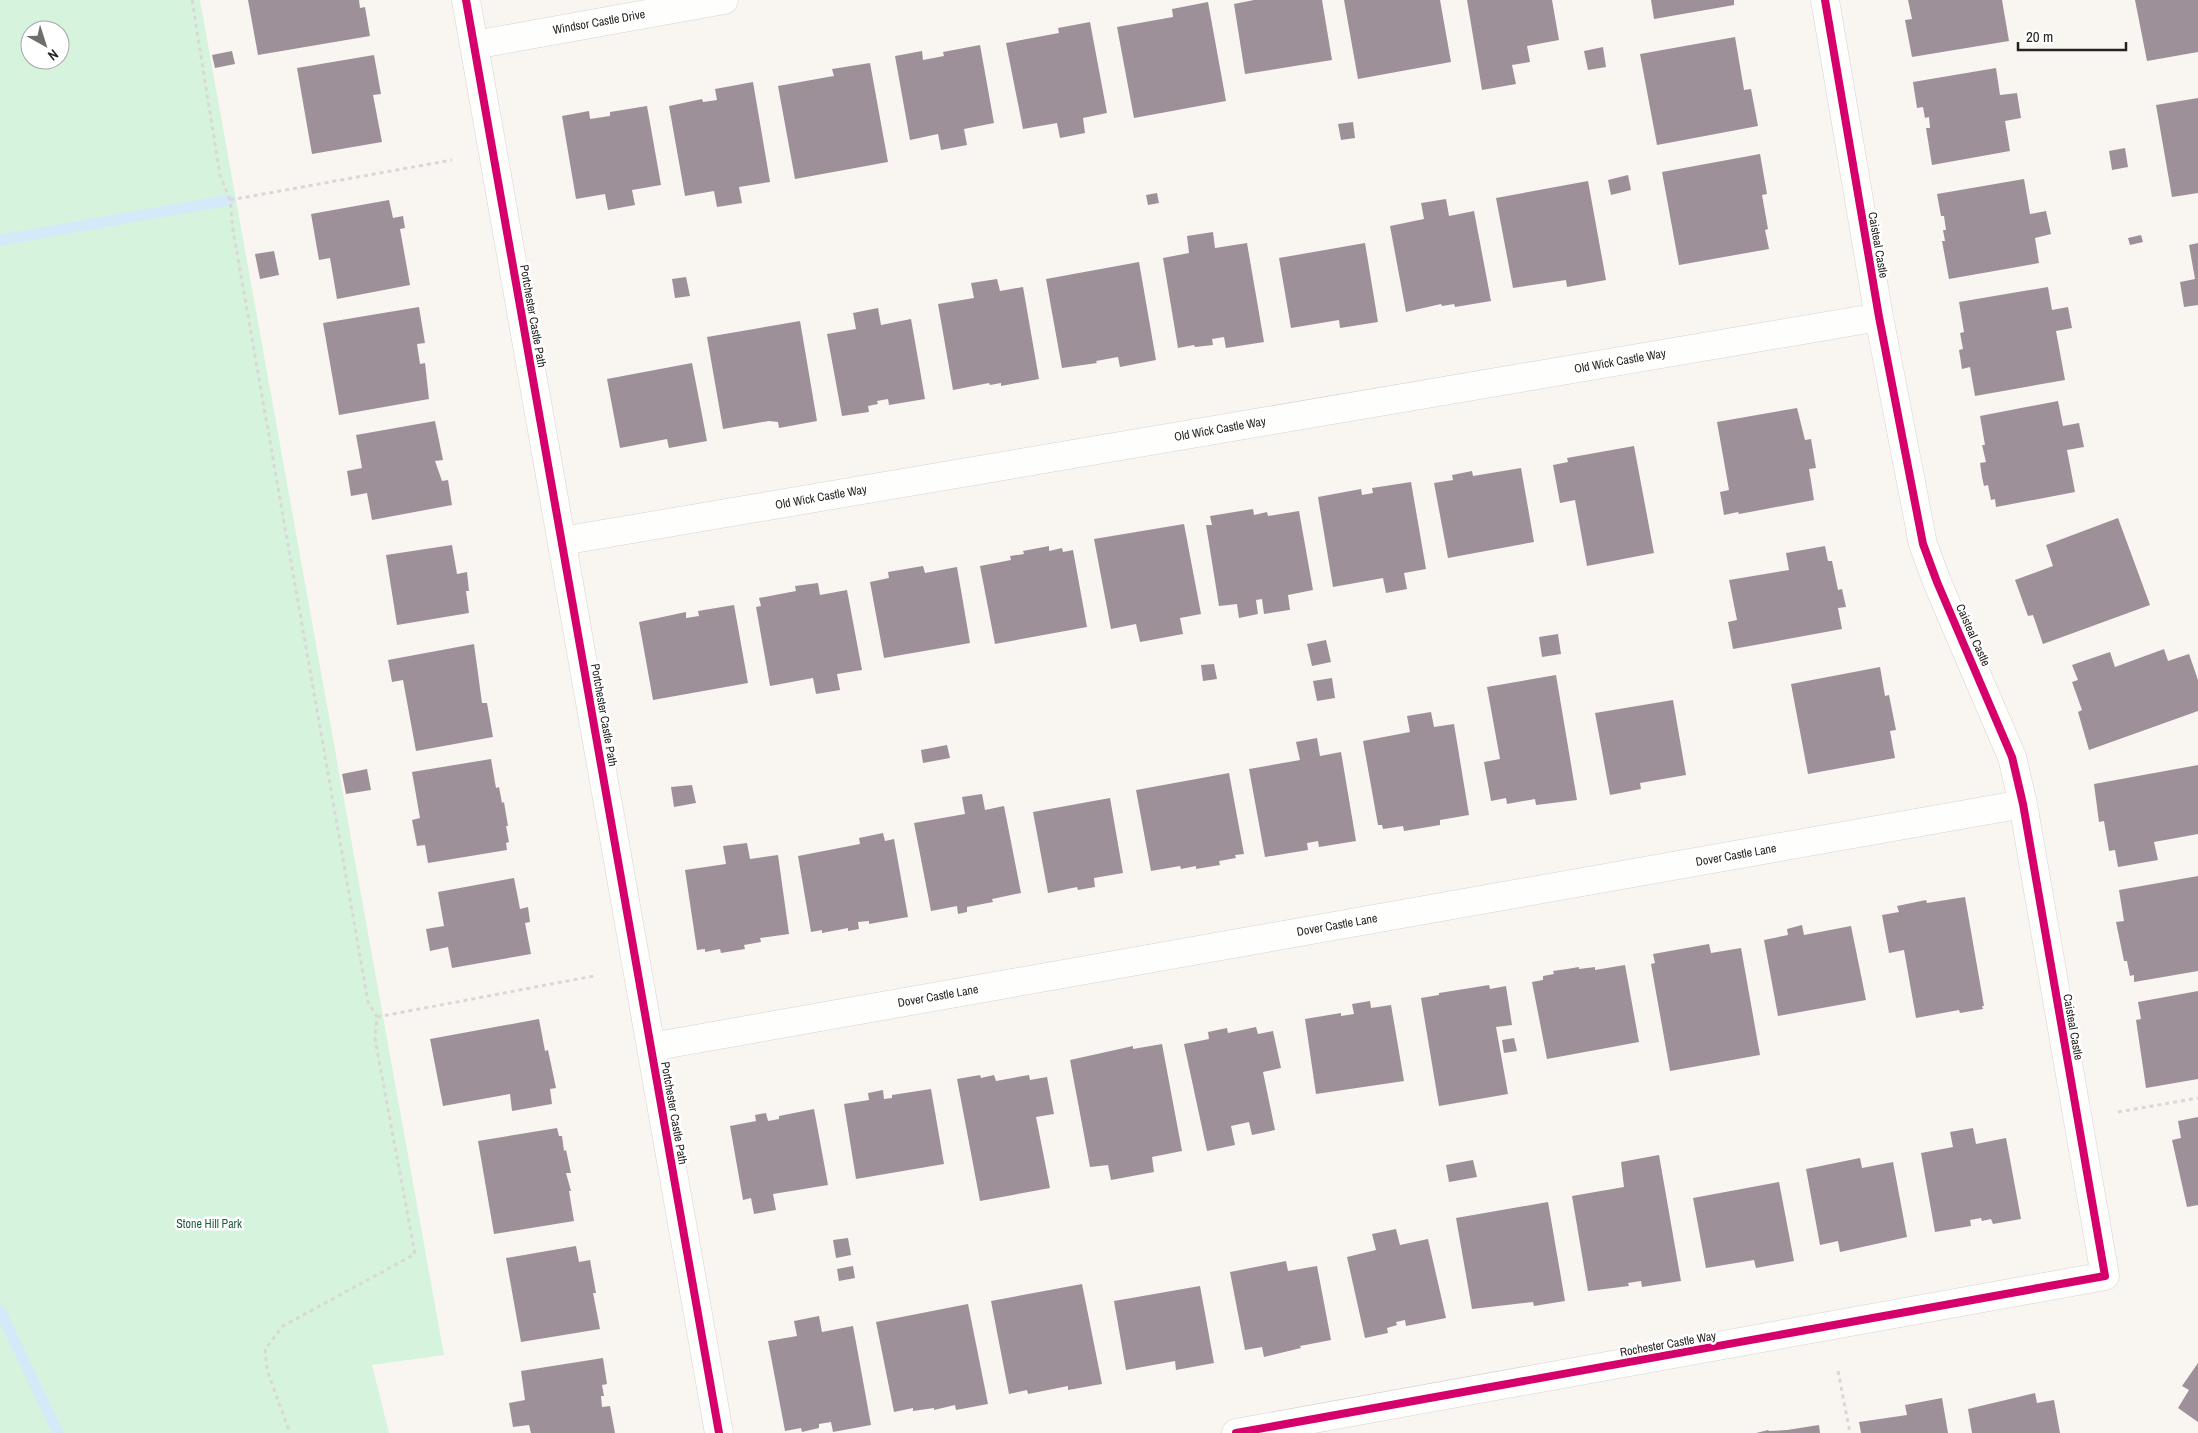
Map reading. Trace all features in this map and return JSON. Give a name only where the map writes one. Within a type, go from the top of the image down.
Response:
[{"type":"street","name":"Portchester Castle Path","points":[[466,0],[719,1433]]},
{"type":"street","name":"Windsor Castle Drive","points":[[474,45],[724,0]]},
{"type":"street","name":"Caisteal Castle","points":[[1825,0],[1879,316],[1923,544],[2012,757],[2022,804],[2105,1276]]},
{"type":"street","name":"Old Wick Castle Way","points":[[562,541],[1879,316]]},
{"type":"street","name":"Dover Castle Lane","points":[[651,1047],[2022,804]]},
{"type":"street","name":"Rochester Castle Way","points":[[1236,1433],[2105,1276]]},
{"type":"path","points":[[192,0],[220,175],[230,200],[233,230],[368,1002],[377,1017],[375,1039],[415,1254],[283,1326],[265,1349],[267,1370],[290,1433]]},
{"type":"path","points":[[230,200],[452,160]]},
{"type":"path","points":[[377,1017],[594,976]]},
{"type":"path","points":[[2118,1112],[2198,1098]]},
{"type":"path","points":[[1838,1370],[1850,1433]]},
{"type":"green space","name":"Stone Hill Park","points":[[0,0],[200,0],[444,1355],[372,1365],[389,1433],[0,1433]]},
{"type":"building","points":[[248,0],[359,0],[360,8],[365,7],[370,36],[258,55]]},
{"type":"building","points":[[1254,0],[1322,0],[1332,60],[1245,74],[1234,4]]},
{"type":"building","points":[[1344,0],[1440,0],[1451,62],[1358,79]]},
{"type":"building","points":[[1467,0],[1552,0],[1559,40],[1527,46],[1530,62],[1512,65],[1516,84],[1482,90]]},
{"type":"building","points":[[1651,0],[1734,0],[1734,5],[1654,19]]},
{"type":"building","points":[[1908,0],[2002,0],[2009,41],[1912,57],[1905,20],[1912,19]]},
{"type":"building","points":[[2135,0],[2198,0],[2198,52],[2147,61]]},
{"type":"building","points":[[1208,2],[1226,101],[1134,118],[1117,27],[1173,17],[1172,9]]},
{"type":"building","points":[[1090,22],[1107,113],[1083,118],[1085,133],[1060,138],[1057,123],[1023,129],[1006,43],[1059,33],[1058,28]]},
{"type":"building","points":[[1735,37],[1744,90],[1751,89],[1758,126],[1657,145],[1640,54]]},
{"type":"building","points":[[980,45],[994,123],[964,129],[967,145],[941,150],[938,134],[910,140],[895,56],[922,51],[923,60],[944,56],[943,52]]},
{"type":"building","points":[[1603,47],[1606,67],[1588,70],[1584,51]]},
{"type":"building","points":[[232,51],[235,64],[215,68],[212,55]]},
{"type":"building","points":[[374,55],[381,94],[373,95],[382,142],[312,154],[297,68]]},
{"type":"building","points":[[870,63],[888,162],[795,179],[778,86],[834,76],[832,69]]},
{"type":"building","points":[[1996,68],[2000,95],[2017,93],[2021,118],[2005,121],[2010,151],[1932,165],[1926,128],[1930,128],[1929,117],[1925,118],[1923,107],[1917,108],[1913,82]]},
{"type":"building","points":[[753,82],[770,182],[739,187],[742,203],[717,207],[714,191],[685,196],[669,106],[702,99],[703,102],[717,100],[715,89]]},
{"type":"building","points":[[2198,98],[2198,193],[2172,197],[2156,105]]},
{"type":"building","points":[[647,106],[661,185],[632,190],[635,205],[608,210],[605,194],[576,199],[562,116],[589,111],[590,119],[610,116],[610,112]]},
{"type":"building","points":[[1353,122],[1355,138],[1341,140],[1338,124]]},
{"type":"building","points":[[2125,148],[2128,167],[2112,170],[2109,151]]},
{"type":"building","points":[[1760,154],[1767,194],[1762,195],[1768,229],[1765,230],[1769,249],[1679,265],[1662,172]]},
{"type":"building","points":[[1628,175],[1631,190],[1611,195],[1608,180]]},
{"type":"building","points":[[2024,179],[2030,214],[2046,211],[2051,234],[2035,238],[2039,263],[1949,279],[1942,241],[1945,241],[1943,230],[1946,230],[1937,194]]},
{"type":"building","points":[[1588,181],[1606,280],[1567,287],[1566,280],[1513,288],[1496,198]]},
{"type":"building","points":[[1157,193],[1159,203],[1148,205],[1146,195]]},
{"type":"building","points":[[1446,199],[1449,216],[1474,211],[1491,301],[1455,307],[1454,304],[1442,306],[1441,304],[1406,312],[1390,226],[1424,219],[1421,203]]},
{"type":"building","points":[[389,200],[393,218],[403,216],[405,228],[400,229],[410,285],[337,299],[330,258],[319,260],[311,214]]},
{"type":"building","points":[[1213,232],[1215,248],[1247,243],[1264,342],[1226,348],[1224,337],[1212,339],[1213,345],[1195,347],[1194,345],[1178,348],[1163,258],[1189,253],[1187,236]]},
{"type":"building","points":[[2141,235],[2143,242],[2130,245],[2128,238]]},
{"type":"building","points":[[1365,243],[1378,322],[1340,328],[1339,320],[1291,328],[1279,258]]},
{"type":"building","points":[[2198,243],[2198,305],[2184,307],[2180,282],[2195,279],[2189,245]]},
{"type":"building","points":[[274,251],[279,275],[260,279],[255,254]]},
{"type":"building","points":[[1139,262],[1156,360],[1120,367],[1118,357],[1096,361],[1097,363],[1062,368],[1046,279]]},
{"type":"building","points":[[686,277],[690,296],[675,298],[672,279]]},
{"type":"building","points":[[997,279],[1000,291],[1023,287],[1039,379],[1001,386],[1001,383],[990,385],[989,383],[953,390],[938,304],[974,298],[971,283]]},
{"type":"building","points":[[2048,287],[2052,310],[2068,307],[2072,328],[2056,331],[2065,380],[1975,396],[1970,367],[1962,369],[1959,350],[1963,349],[1960,333],[1964,332],[1959,302]]},
{"type":"building","points":[[419,307],[425,343],[417,344],[420,364],[425,363],[429,399],[339,415],[323,323]]},
{"type":"building","points":[[878,308],[881,325],[911,319],[925,399],[889,405],[888,399],[877,401],[878,404],[868,406],[869,412],[842,416],[827,334],[856,329],[853,313]]},
{"type":"building","points":[[800,321],[817,421],[779,428],[778,422],[769,421],[723,429],[707,337]]},
{"type":"building","points":[[692,363],[707,441],[669,448],[667,439],[620,448],[607,379]]},
{"type":"building","points":[[2058,401],[2063,426],[2079,423],[2084,447],[2067,450],[2075,492],[1996,507],[1995,499],[1991,500],[1988,485],[1984,486],[1982,477],[1980,463],[1986,462],[1982,445],[1985,445],[1980,416]]},
{"type":"building","points":[[1797,408],[1805,440],[1811,439],[1816,468],[1809,469],[1814,500],[1724,515],[1720,492],[1729,490],[1717,422]]},
{"type":"building","points":[[435,421],[443,460],[435,461],[442,481],[448,480],[452,505],[372,520],[367,493],[351,496],[347,471],[362,468],[356,435]]},
{"type":"building","points":[[1634,446],[1654,553],[1587,566],[1575,500],[1560,503],[1553,465],[1568,462],[1567,458]]},
{"type":"building","points":[[1521,468],[1534,542],[1448,558],[1434,483],[1453,480],[1452,475],[1472,471],[1473,476]]},
{"type":"building","points":[[1411,482],[1426,569],[1404,573],[1407,589],[1386,593],[1383,578],[1333,587],[1318,497],[1361,489],[1362,495],[1373,493],[1372,488]]},
{"type":"building","points":[[1253,509],[1254,515],[1267,512],[1268,516],[1299,511],[1313,590],[1288,595],[1290,610],[1264,614],[1262,599],[1256,600],[1258,614],[1239,618],[1237,604],[1219,606],[1206,525],[1212,525],[1210,516]]},
{"type":"building","points":[[2118,518],[2150,605],[2043,644],[2033,615],[2028,616],[2015,580],[2053,566],[2046,545]]},
{"type":"building","points":[[1184,524],[1201,614],[1180,618],[1183,634],[1140,642],[1136,624],[1111,629],[1094,539]]},
{"type":"building","points":[[452,545],[457,574],[467,572],[469,591],[466,591],[469,613],[397,625],[386,555]]},
{"type":"building","points":[[1049,546],[1049,551],[1062,548],[1063,552],[1073,550],[1087,627],[995,644],[980,566],[1011,560],[1010,556],[1024,554],[1023,551]]},
{"type":"building","points":[[1825,546],[1828,561],[1832,561],[1838,590],[1842,589],[1846,607],[1838,608],[1842,629],[1733,649],[1728,622],[1737,620],[1729,580],[1789,570],[1786,553]]},
{"type":"building","points":[[923,566],[925,573],[957,567],[970,643],[884,658],[870,582],[889,578],[888,572]]},
{"type":"building","points":[[818,583],[820,595],[847,590],[862,670],[837,674],[840,690],[816,694],[813,678],[770,686],[756,607],[761,606],[759,598],[796,591],[795,586]]},
{"type":"building","points":[[734,605],[748,683],[653,700],[639,622],[686,612],[686,618],[699,616],[698,611]]},
{"type":"building","points":[[1558,634],[1561,654],[1542,657],[1539,637]]},
{"type":"building","points":[[1326,640],[1331,662],[1312,666],[1307,644]]},
{"type":"building","points":[[474,644],[482,703],[487,703],[493,737],[416,751],[403,680],[392,682],[388,660]]},
{"type":"building","points":[[2164,649],[2168,661],[2189,654],[2198,680],[2198,711],[2089,750],[2078,712],[2082,710],[2072,682],[2078,680],[2072,665],[2110,652],[2115,667]]},
{"type":"building","points":[[1214,664],[1217,679],[1203,681],[1201,665]]},
{"type":"building","points":[[1880,667],[1885,696],[1889,695],[1896,730],[1890,731],[1895,758],[1808,774],[1791,684]]},
{"type":"building","points":[[1556,675],[1577,800],[1536,805],[1535,799],[1507,804],[1506,798],[1491,801],[1484,762],[1500,759],[1487,687]]},
{"type":"building","points":[[1332,678],[1335,698],[1317,701],[1313,681]]},
{"type":"building","points":[[1673,700],[1686,775],[1640,783],[1641,789],[1610,795],[1595,713]]},
{"type":"building","points":[[1431,712],[1434,727],[1454,724],[1469,815],[1440,820],[1440,825],[1404,831],[1403,826],[1383,829],[1382,825],[1378,825],[1363,741],[1410,732],[1407,716]]},
{"type":"building","points":[[1317,738],[1320,756],[1341,752],[1356,841],[1319,847],[1318,841],[1307,843],[1308,850],[1265,857],[1249,769],[1300,760],[1296,742]]},
{"type":"building","points":[[947,745],[950,758],[923,763],[921,750]]},
{"type":"building","points":[[491,759],[496,788],[499,787],[502,803],[504,802],[509,842],[506,843],[507,850],[428,863],[425,845],[417,846],[412,820],[420,818],[412,772]]},
{"type":"building","points":[[2198,765],[2198,834],[2154,842],[2158,860],[2118,867],[2115,850],[2109,851],[2104,821],[2099,822],[2094,784]]},
{"type":"building","points":[[367,769],[371,790],[346,794],[342,774]]},
{"type":"building","points":[[1229,773],[1244,854],[1235,855],[1236,858],[1219,861],[1220,865],[1196,869],[1196,866],[1181,869],[1180,866],[1151,871],[1136,790]]},
{"type":"building","points":[[692,785],[696,803],[674,807],[671,787]]},
{"type":"building","points":[[982,794],[985,810],[1004,806],[1021,893],[992,899],[993,902],[967,907],[967,912],[958,914],[957,906],[931,911],[914,823],[965,814],[962,797]]},
{"type":"building","points":[[1110,798],[1123,873],[1094,878],[1095,887],[1078,890],[1077,887],[1048,893],[1033,812]]},
{"type":"building","points":[[883,833],[885,841],[894,839],[908,917],[869,924],[869,921],[858,922],[859,929],[848,931],[848,928],[822,933],[822,930],[811,932],[798,856],[860,844],[859,838]]},
{"type":"building","points":[[747,843],[750,859],[778,855],[789,934],[760,938],[761,942],[744,945],[745,949],[721,953],[720,949],[705,952],[705,949],[697,950],[685,870],[726,864],[723,846]]},
{"type":"building","points":[[2198,876],[2198,971],[2134,982],[2134,975],[2130,976],[2127,961],[2124,961],[2116,922],[2124,921],[2119,890]]},
{"type":"building","points":[[514,878],[520,909],[528,907],[530,922],[525,923],[531,954],[452,968],[448,947],[430,951],[426,929],[444,926],[438,892]]},
{"type":"building","points":[[1965,897],[1983,1009],[1960,1013],[1959,1010],[1916,1018],[1904,950],[1889,953],[1882,915],[1899,912],[1897,906],[1926,900],[1927,903]]},
{"type":"building","points":[[1802,925],[1804,935],[1851,926],[1866,1000],[1778,1016],[1764,940],[1788,935],[1787,929]]},
{"type":"building","points":[[1709,944],[1711,953],[1741,948],[1760,1055],[1670,1071],[1651,964],[1655,963],[1653,954]]},
{"type":"building","points":[[1625,965],[1639,1042],[1547,1059],[1532,982],[1543,980],[1543,976],[1554,974],[1553,971],[1579,967],[1579,969],[1595,967],[1595,970]]},
{"type":"building","points":[[1489,985],[1490,989],[1506,986],[1512,1025],[1496,1027],[1508,1094],[1439,1106],[1421,998],[1439,995],[1439,993]]},
{"type":"building","points":[[2198,991],[2198,1079],[2146,1088],[2136,1020],[2141,1019],[2138,1002]]},
{"type":"building","points":[[1370,1001],[1371,1008],[1391,1005],[1404,1081],[1316,1094],[1305,1019],[1341,1013],[1341,1016],[1354,1014],[1352,1004]]},
{"type":"building","points":[[539,1019],[545,1051],[548,1050],[556,1088],[550,1089],[552,1104],[512,1111],[510,1094],[443,1106],[430,1039]]},
{"type":"building","points":[[1256,1027],[1258,1034],[1273,1031],[1281,1068],[1263,1072],[1275,1130],[1252,1135],[1249,1122],[1231,1126],[1235,1145],[1207,1151],[1184,1044],[1209,1039],[1208,1032],[1227,1028],[1228,1033]]},
{"type":"building","points":[[1514,1038],[1517,1051],[1504,1053],[1502,1040]]},
{"type":"building","points":[[1162,1044],[1182,1151],[1152,1157],[1154,1172],[1111,1180],[1108,1165],[1090,1167],[1070,1060],[1133,1046],[1133,1049]]},
{"type":"building","points":[[980,1075],[981,1078],[994,1075],[996,1081],[1029,1075],[1030,1080],[1047,1077],[1054,1114],[1036,1117],[1050,1188],[980,1201],[957,1079]]},
{"type":"building","points":[[931,1089],[944,1164],[856,1179],[844,1104],[869,1100],[868,1093],[883,1090],[884,1099],[892,1098],[892,1095]]},
{"type":"building","points":[[814,1109],[828,1185],[773,1194],[776,1210],[754,1214],[751,1198],[743,1200],[730,1126],[756,1121],[755,1115],[766,1113],[768,1121],[779,1119],[779,1116]]},
{"type":"building","points":[[2198,1117],[2198,1205],[2187,1207],[2172,1140],[2181,1138],[2178,1121]]},
{"type":"building","points":[[557,1128],[559,1136],[562,1136],[564,1151],[566,1150],[571,1173],[566,1173],[571,1191],[569,1191],[574,1221],[494,1234],[478,1141]]},
{"type":"building","points":[[1973,1128],[1976,1144],[2006,1138],[2021,1219],[1993,1224],[1991,1219],[1982,1221],[1981,1218],[1970,1220],[1971,1226],[1935,1232],[1921,1153],[1953,1147],[1950,1132]]},
{"type":"building","points":[[1659,1155],[1681,1281],[1642,1287],[1641,1281],[1628,1283],[1629,1286],[1588,1291],[1572,1196],[1624,1187],[1621,1162]]},
{"type":"building","points":[[1860,1158],[1862,1168],[1893,1162],[1907,1237],[1840,1252],[1838,1241],[1820,1245],[1806,1169]]},
{"type":"building","points":[[1473,1160],[1477,1177],[1449,1182],[1446,1165]]},
{"type":"building","points":[[1779,1182],[1794,1261],[1756,1268],[1754,1260],[1706,1268],[1693,1198]]},
{"type":"building","points":[[1548,1202],[1565,1301],[1534,1306],[1533,1302],[1472,1309],[1456,1218]]},
{"type":"building","points":[[1396,1229],[1400,1245],[1428,1239],[1446,1318],[1406,1326],[1405,1320],[1396,1322],[1397,1325],[1387,1328],[1388,1333],[1365,1338],[1347,1257],[1376,1250],[1372,1234]]},
{"type":"building","points":[[848,1238],[851,1255],[836,1258],[833,1240]]},
{"type":"building","points":[[576,1246],[579,1262],[590,1260],[596,1293],[593,1293],[600,1329],[521,1342],[506,1258]]},
{"type":"building","points":[[1286,1261],[1288,1271],[1317,1266],[1331,1340],[1300,1346],[1301,1348],[1264,1357],[1262,1347],[1245,1350],[1230,1272]]},
{"type":"building","points":[[853,1266],[855,1278],[839,1281],[837,1269]]},
{"type":"building","points":[[1082,1284],[1102,1384],[1068,1390],[1068,1386],[1028,1394],[1027,1390],[1009,1394],[991,1301]]},
{"type":"building","points":[[1200,1286],[1214,1363],[1176,1370],[1175,1361],[1126,1370],[1114,1301]]},
{"type":"building","points":[[968,1304],[988,1404],[956,1410],[955,1405],[934,1410],[934,1408],[913,1411],[913,1408],[894,1412],[876,1322]]},
{"type":"building","points":[[819,1316],[822,1332],[853,1326],[871,1425],[833,1432],[831,1422],[819,1424],[819,1428],[802,1432],[801,1428],[785,1431],[768,1341],[797,1336],[794,1321]]},
{"type":"building","points":[[603,1358],[607,1384],[602,1385],[604,1396],[601,1396],[602,1407],[610,1406],[615,1433],[531,1433],[529,1425],[513,1427],[509,1403],[525,1400],[521,1371]]},
{"type":"building","points":[[2198,1363],[2198,1422],[2178,1408],[2189,1390],[2182,1386]]},
{"type":"building","points":[[2035,1393],[2037,1403],[2054,1400],[2060,1433],[1972,1433],[1968,1409]]},
{"type":"building","points":[[1942,1398],[1948,1433],[1861,1433],[1859,1422],[1907,1415],[1905,1405]]},
{"type":"building","points":[[1819,1425],[1820,1433],[1756,1433],[1768,1430],[1787,1430]]},
{"type":"waterway","points":[[0,240],[230,200]]},
{"type":"waterway","points":[[0,1310],[58,1433]]},
{"type":"cycle path","points":[[466,0],[719,1433]]},
{"type":"cycle path","points":[[1236,1433],[2105,1276],[2023,804],[2012,757],[1937,582],[1923,544],[1879,317],[1825,0]]}]
